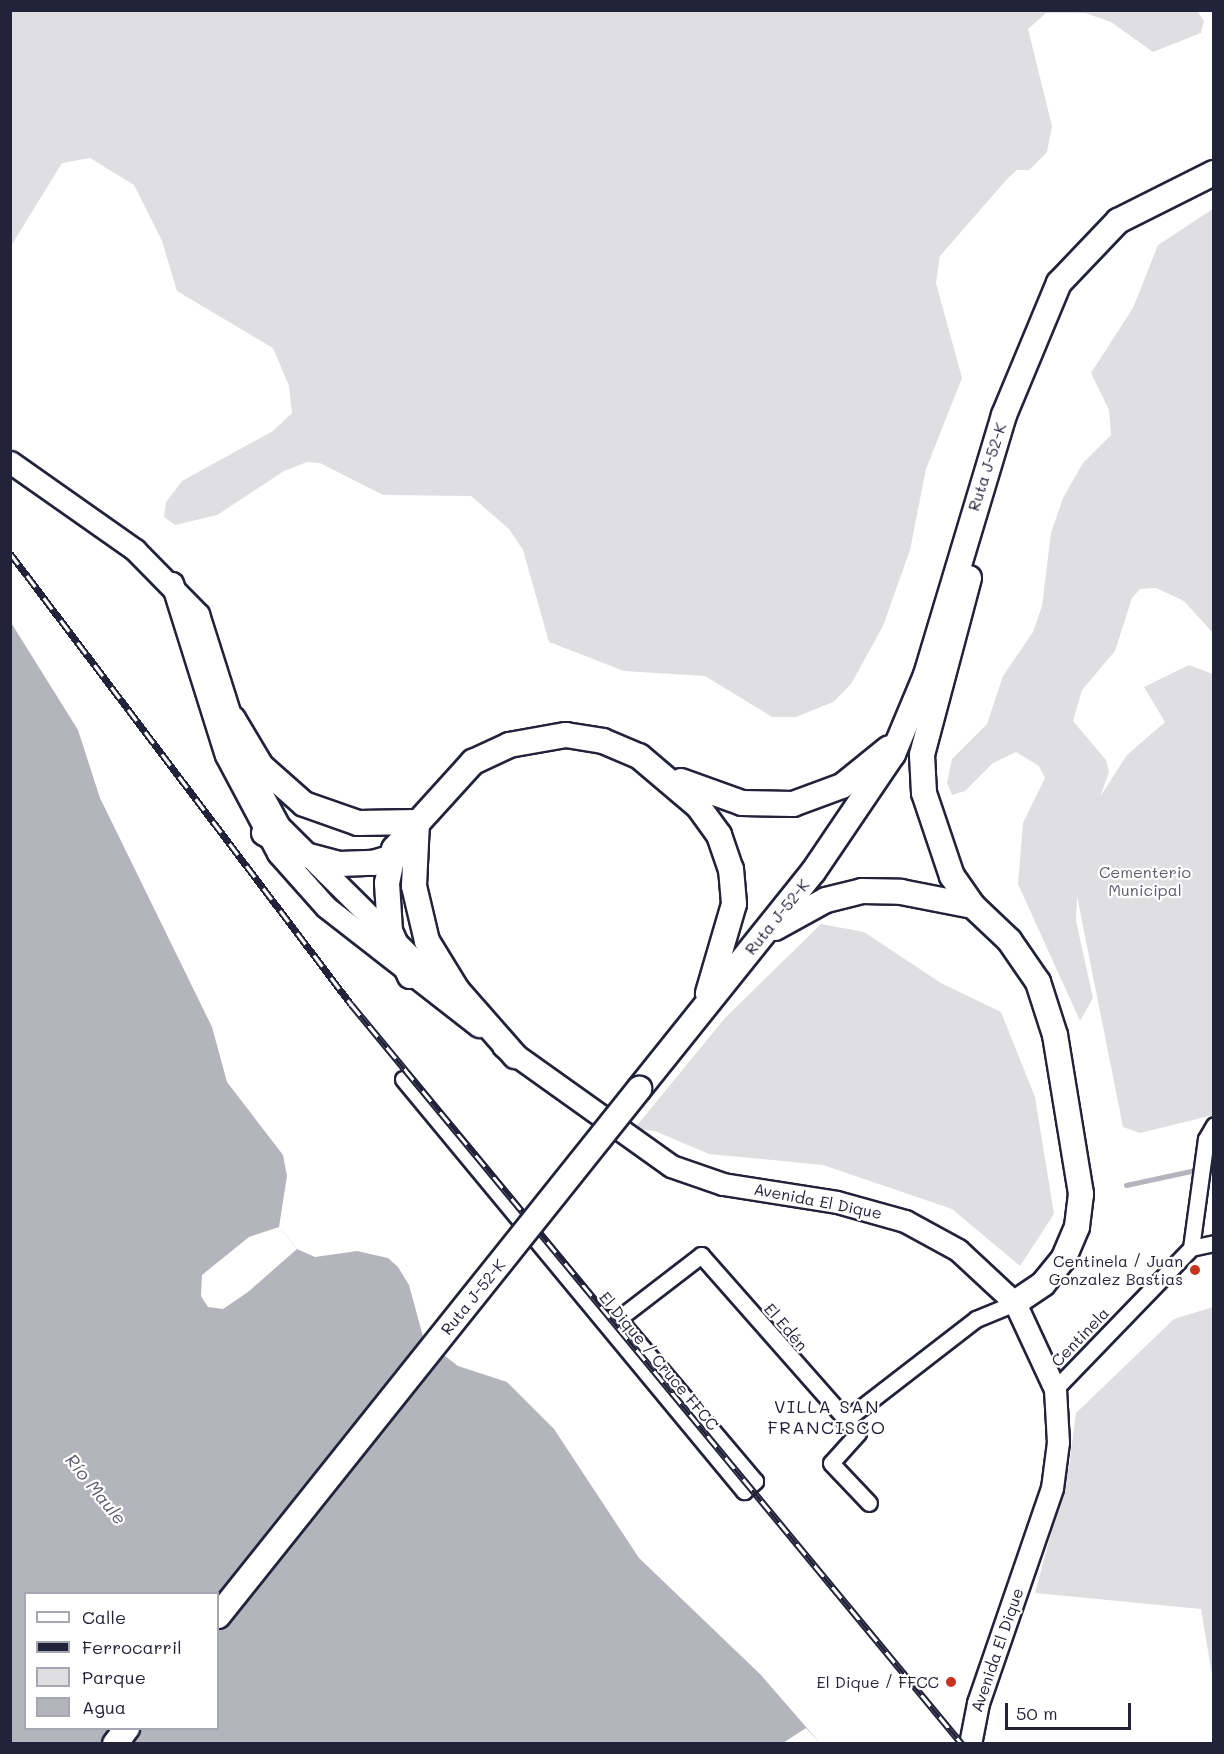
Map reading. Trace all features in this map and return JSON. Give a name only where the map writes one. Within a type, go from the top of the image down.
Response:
[{"type":"main road","name":"Ruta J-52-K","points":[[219,1615],[703,1010],[869,797],[903,733],[926,675],[986,469],[1047,304],[1073,264],[1130,213],[1214,173]]},
{"type":"main road","points":[[986,469],[971,573],[921,771],[935,838],[973,906],[1027,963],[1047,1008],[1081,1194],[1077,1227],[1064,1258],[1043,1284],[1015,1303]]},
{"type":"main road","points":[[233,719],[261,766],[304,804],[358,823],[417,822]]},
{"type":"main road","points":[[410,976],[390,931],[390,859],[417,822],[473,762],[528,739],[566,735],[603,741],[666,775],[726,800],[793,804],[842,786],[903,733]]},
{"type":"main road","points":[[666,775],[710,820],[731,869],[732,920],[703,1010]]},
{"type":"main road","points":[[417,822],[417,905],[435,959],[515,1056]]},
{"type":"main road","points":[[264,833],[302,854],[339,864],[390,859],[416,848]]},
{"type":"main road","points":[[762,935],[826,900],[862,891],[901,892],[973,906]]},
{"type":"main road","points":[[115,1743],[125,1730]]},
{"type":"street","points":[[10,462],[104,527],[172,583],[198,614],[261,797],[302,854],[390,931],[451,1003]]},
{"type":"street","name":"Avenida El Dique","points":[[172,583],[225,755],[264,833],[321,901],[410,976],[451,1003],[515,1056],[671,1166],[723,1184],[837,1202],[905,1221],[958,1250],[1015,1303],[1055,1389],[1059,1427],[1052,1488],[981,1693],[970,1743]]},
{"type":"street","name":"El Dique / Cruce FFCC","points":[[403,1079],[611,1320],[755,1481],[744,1491],[611,1320]]},
{"type":"street","points":[[1214,1125],[1206,1139],[1191,1248],[1214,1243]]},
{"type":"street","name":"Centinela","points":[[1055,1389],[1191,1248]]},
{"type":"street","name":"El Edén","points":[[611,1320],[701,1256],[844,1421]]},
{"type":"street","points":[[870,1503],[831,1463],[858,1433],[844,1421],[976,1319],[1015,1303]]},
{"type":"green space","points":[[1197,10],[1204,21],[1201,33],[1153,52],[1111,22],[1085,13],[1046,13],[1028,29],[1052,126],[1047,152],[1029,170],[1017,170],[1007,179],[940,256],[936,283],[962,378],[926,469],[910,550],[883,626],[851,684],[833,702],[796,717],[772,717],[705,676],[624,671],[549,642],[523,550],[509,529],[471,496],[383,495],[320,463],[307,462],[284,471],[217,515],[175,525],[164,517],[166,502],[182,481],[273,431],[292,413],[289,386],[273,348],[177,291],[162,241],[134,185],[90,158],[62,163],[11,246],[11,11]]},
{"type":"green space","name":"Cementerio Municipal","points":[[1213,209],[1213,633],[1184,601],[1156,588],[1140,589],[1132,598],[1115,651],[1082,690],[1073,721],[1106,760],[1109,772],[1100,797],[1127,755],[1165,722],[1144,687],[1189,665],[1213,674],[1213,1115],[1140,1133],[1123,1127],[1077,896],[1076,921],[1093,998],[1080,1021],[1018,884],[1023,823],[1045,778],[1039,766],[1016,752],[993,763],[965,791],[952,795],[947,783],[952,759],[987,724],[1003,676],[1033,632],[1042,606],[1051,533],[1063,498],[1083,463],[1111,435],[1109,410],[1091,373],[1133,308],[1158,245]]},
{"type":"green space","points":[[821,924],[864,932],[941,983],[1001,1012],[1035,1097],[1054,1214],[1020,1266],[952,1209],[823,1165],[709,1154],[655,1131],[634,1129],[725,1018]]},
{"type":"green space","points":[[1213,1307],[1213,1681],[1201,1609],[1035,1593],[1069,1466],[1076,1413],[1174,1319]]},
{"type":"water","name":"Río Maule","points":[[10,621],[78,730],[100,798],[212,1027],[227,1082],[283,1155],[287,1176],[279,1227],[297,1249],[315,1257],[357,1251],[388,1258],[398,1267],[409,1285],[424,1340],[458,1366],[507,1382],[554,1429],[639,1558],[761,1675],[820,1743],[11,1743]]},
{"type":"pier","points":[[279,1227],[297,1249],[248,1292],[223,1309],[208,1307],[201,1296],[202,1275],[249,1237]]},
{"type":"pier","points":[[806,1728],[820,1743],[783,1743]]},
{"type":"waterway","points":[[1126,1185],[1214,1166]]},
{"type":"railway","points":[[10,553],[351,1004],[962,1744]]},
{"type":"place","name":"Centinela / Juan Gonzalez Bastias","points":[[1195,1270]]},
{"type":"place","name":"El Dique / FFCC","points":[[951,1682]]},
{"type":"district","name":"VILLA SAN FRANCISCO","points":[[827,1417]]}]
